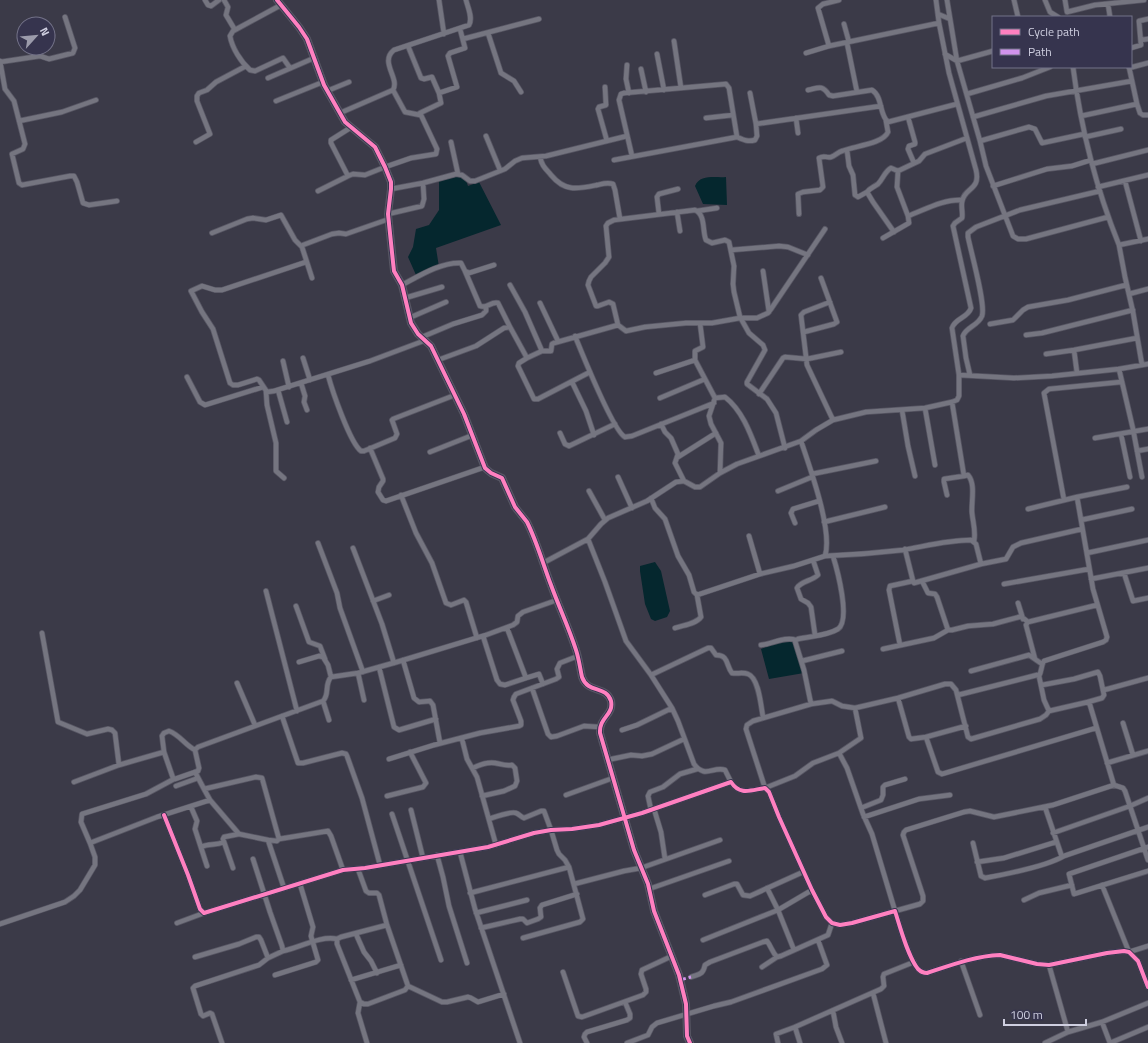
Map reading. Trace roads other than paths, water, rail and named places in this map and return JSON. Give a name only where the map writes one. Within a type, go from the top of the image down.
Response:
[{"type":"street","points":[[205,0],[208,5],[211,6],[219,0]]},
{"type":"street","points":[[224,0],[228,7],[226,15],[235,30]]},
{"type":"street","points":[[277,0],[307,40],[327,91],[345,122],[350,128],[375,147],[386,167],[391,182],[388,217],[394,271],[402,285],[409,318],[415,329],[432,346],[473,435],[485,467],[488,471],[498,475],[504,481],[515,507],[530,527],[547,560],[558,603],[578,656],[582,677],[590,688],[601,690],[606,693],[610,699],[611,706],[609,713],[601,722],[599,727],[600,734],[634,850],[654,887],[654,912],[679,975],[686,1004],[687,1036],[690,1043]]},
{"type":"street","points":[[439,0],[444,34]]},
{"type":"street","points":[[420,115],[404,112],[393,90],[395,85],[389,63],[390,56],[394,50],[469,25],[471,22],[466,0]]},
{"type":"street","points":[[829,46],[818,8],[823,4],[839,0]]},
{"type":"street","points":[[936,0],[945,54],[978,179],[962,200],[962,218],[954,224],[971,308],[968,314],[954,323],[952,328],[965,375]]},
{"type":"street","points":[[947,0],[957,61],[986,166],[1013,236],[1018,239],[1026,239],[1108,217]]},
{"type":"street","points":[[1014,0],[1018,16]]},
{"type":"street","points":[[1045,0],[1050,12],[1057,16]]},
{"type":"street","points":[[1065,0],[1067,12]]},
{"type":"street","points":[[1060,16],[1067,12],[1110,2],[1144,0]]},
{"type":"street","points":[[1110,2],[1110,16]]},
{"type":"street","points":[[282,5],[235,30],[231,33],[231,39],[238,54],[250,70],[255,71],[283,58],[290,68]]},
{"type":"street","points":[[938,14],[950,19]]},
{"type":"street","points":[[65,17],[75,48],[73,53],[49,59],[40,56],[0,62],[5,89],[13,98],[25,144],[24,148],[12,154],[18,180],[20,184],[74,176],[83,203],[89,205],[117,201]]},
{"type":"street","points":[[1132,48],[1141,45],[1139,21],[1148,19]]},
{"type":"street","points":[[463,39],[539,20]]},
{"type":"street","points":[[806,53],[829,46],[939,23]]},
{"type":"street","points":[[844,24],[857,92]]},
{"type":"street","points":[[439,92],[457,87],[448,56],[450,53],[464,48],[460,28]]},
{"type":"street","points":[[488,33],[501,73],[514,81],[521,92]]},
{"type":"street","points":[[1141,40],[1148,39]]},
{"type":"street","points":[[674,41],[681,88]]},
{"type":"street","points":[[408,46],[421,78],[424,79],[432,77],[439,92],[441,103],[421,112],[420,115]]},
{"type":"street","points":[[945,54],[957,61],[992,51]]},
{"type":"street","points":[[657,54],[664,90]]},
{"type":"street","points":[[268,78],[314,58]]},
{"type":"street","points":[[1132,66],[1148,63]]},
{"type":"street","points":[[627,65],[626,79],[629,93]]},
{"type":"street","points":[[196,142],[210,134],[197,101],[197,96],[199,93],[207,90],[216,82],[246,66]]},
{"type":"street","points":[[967,94],[1022,78],[1047,68]]},
{"type":"street","points":[[1073,68],[1085,135],[1099,189],[1108,217],[1120,245],[1126,285],[1133,310],[1142,365]]},
{"type":"street","points":[[1129,68],[1140,113],[1143,116],[1148,115]]},
{"type":"street","points":[[641,69],[646,92]]},
{"type":"street","points":[[973,117],[1040,97],[1132,81]]},
{"type":"street","points":[[276,101],[323,82]]},
{"type":"street","points":[[327,91],[349,82]]},
{"type":"street","points":[[632,156],[619,100],[622,94],[726,84],[729,88],[737,138]]},
{"type":"street","points":[[605,87],[606,105],[598,109],[607,140]]},
{"type":"street","points":[[798,214],[798,194],[801,192],[820,190],[823,187],[819,158],[822,156],[833,156],[840,151],[878,141],[884,138],[888,132],[886,121],[875,91],[870,89],[833,96],[829,95],[822,87],[808,90]]},
{"type":"street","points":[[340,113],[393,90]]},
{"type":"street","points":[[614,160],[737,138],[747,141],[755,140],[757,136],[756,124],[750,93]]},
{"type":"street","points":[[19,121],[62,112],[96,100]]},
{"type":"street","points":[[886,121],[908,117],[957,104]]},
{"type":"street","points":[[1081,116],[1137,104]]},
{"type":"street","points":[[756,124],[881,106]]},
{"type":"street","points":[[318,191],[353,174],[365,175],[415,157],[433,155],[437,152],[437,149],[420,115]]},
{"type":"street","points":[[706,118],[733,115]]},
{"type":"street","points":[[908,117],[916,142],[915,144],[909,146],[908,149],[914,163]]},
{"type":"street","points":[[796,118],[798,133]]},
{"type":"street","points":[[980,141],[1029,127],[1035,129],[1042,143],[1121,129]]},
{"type":"street","points":[[348,176],[331,143],[331,140],[350,128]]},
{"type":"street","points":[[486,136],[500,170]]},
{"type":"street","points":[[451,142],[458,174],[472,182],[500,170],[522,158],[540,157],[627,136]]},
{"type":"street","points":[[847,150],[853,176],[855,195],[858,197],[868,192],[869,189],[879,182],[891,168],[898,171],[921,159],[926,154],[967,138]]},
{"type":"street","points":[[993,186],[1047,169],[1072,166],[1148,150]]},
{"type":"street","points":[[540,157],[543,167],[561,185],[569,188],[613,184],[620,219]]},
{"type":"street","points":[[883,238],[909,223],[898,187],[898,171]]},
{"type":"street","points":[[391,189],[458,174]]},
{"type":"street","points":[[964,476],[953,405],[959,396],[965,375],[966,358],[962,336],[966,330],[979,321],[983,311],[982,298],[968,233],[976,227],[1020,210],[1147,175],[1148,181]]},
{"type":"street","points":[[1125,181],[1141,240]]},
{"type":"street","points":[[302,247],[332,234],[346,234],[388,217],[422,206],[424,199],[423,183]]},
{"type":"street","points":[[659,214],[657,199],[659,194],[678,189]]},
{"type":"street","points":[[868,192],[894,232]]},
{"type":"street","points":[[908,216],[947,201],[962,200]]},
{"type":"street","points":[[717,208],[611,221],[606,226],[609,256],[605,263],[591,277],[588,285],[596,306],[609,302],[613,304],[618,325],[626,331],[645,327],[712,323],[740,318],[757,318],[769,312],[825,229]]},
{"type":"street","points":[[697,211],[701,216],[706,240],[712,242],[727,240],[729,242],[734,266],[734,292],[740,318],[749,333],[765,347],[764,353],[747,382],[748,385],[767,399],[776,413],[785,448]]},
{"type":"street","points":[[677,212],[680,231]]},
{"type":"street","points":[[212,233],[253,218],[266,220],[281,215],[295,240],[302,247],[312,278]]},
{"type":"street","points":[[1120,245],[1148,239]]},
{"type":"street","points":[[731,250],[771,245],[788,247],[808,255]]},
{"type":"street","points":[[284,478],[276,471],[276,443],[264,389],[257,379],[238,385],[233,385],[230,383],[213,329],[191,291],[202,286],[215,290],[222,290],[306,262]]},
{"type":"street","points":[[402,285],[437,268],[452,264],[461,264],[480,306],[498,303],[527,358]]},
{"type":"street","points":[[465,271],[467,273],[472,273],[494,265]]},
{"type":"street","points":[[763,271],[769,312]]},
{"type":"street","points":[[804,332],[837,324],[838,320],[821,278]]},
{"type":"street","points":[[510,285],[525,312],[542,351]]},
{"type":"street","points":[[990,324],[1013,320],[1028,307],[1054,303],[1126,285]]},
{"type":"street","points":[[405,298],[442,287]]},
{"type":"street","points":[[1129,294],[1148,289]]},
{"type":"street","points":[[409,318],[446,302]]},
{"type":"street","points":[[830,302],[802,313],[802,318],[809,370],[833,420]]},
{"type":"street","points":[[540,303],[558,341]]},
{"type":"street","points":[[187,377],[200,402],[205,405],[264,389],[270,392],[328,374],[424,339],[453,324],[482,315],[486,311],[486,306]]},
{"type":"street","points":[[1026,335],[1042,333],[1133,310]]},
{"type":"street","points":[[700,323],[704,345],[694,353],[695,360],[714,401],[709,416],[720,439],[722,447],[720,473]]},
{"type":"street","points":[[590,372],[538,399],[534,399],[518,366],[519,363],[527,358],[542,351],[551,351],[552,344],[558,341],[618,325]]},
{"type":"street","points":[[438,360],[476,346],[504,328],[510,327]]},
{"type":"street","points":[[576,336],[590,372],[621,436],[628,437],[725,397],[732,404],[748,429],[759,456]]},
{"type":"street","points":[[1046,354],[1137,338]]},
{"type":"street","points":[[1074,350],[1077,373]]},
{"type":"street","points":[[760,394],[783,358],[807,359],[841,352]]},
{"type":"street","points":[[303,358],[310,380]]},
{"type":"street","points":[[656,373],[695,360]]},
{"type":"street","points":[[283,361],[289,387]]},
{"type":"street","points":[[965,375],[1014,378],[1052,376],[1119,369],[1148,364]]},
{"type":"street","points":[[1119,369],[1134,432],[1142,477]]},
{"type":"street","points":[[328,374],[337,403],[354,444],[361,451],[395,438],[397,431],[392,420],[393,418],[455,395]]},
{"type":"street","points":[[660,398],[705,379]]},
{"type":"street","points":[[1064,500],[1044,392],[1049,389],[1121,379]]},
{"type":"street","points":[[572,382],[586,412],[594,435]]},
{"type":"street","points":[[301,383],[305,396],[304,402],[306,410]]},
{"type":"street","points":[[278,390],[287,422]]},
{"type":"street","points":[[547,560],[588,539],[605,520],[652,500],[676,482],[684,481],[698,488],[720,473],[737,464],[801,441],[833,420],[880,410],[902,410],[953,405]]},
{"type":"street","points":[[925,408],[935,465]]},
{"type":"street","points":[[902,410],[915,476]]},
{"type":"street","points":[[560,433],[566,444],[569,446],[615,424]]},
{"type":"street","points":[[661,424],[665,432],[672,440],[678,457]]},
{"type":"street","points":[[1095,438],[1148,429]]},
{"type":"street","points":[[684,481],[675,463],[678,457],[716,433]]},
{"type":"street","points":[[1121,434],[1130,477]]},
{"type":"street","points":[[430,452],[473,435]]},
{"type":"street","points":[[801,441],[824,522],[828,544],[825,556]]},
{"type":"street","points":[[370,448],[383,479],[378,492],[382,499],[386,501],[485,467]]},
{"type":"street","points":[[1137,451],[1148,450]]},
{"type":"street","points":[[778,491],[812,476],[876,461]]},
{"type":"street","points":[[947,495],[944,479],[964,476],[968,476],[970,478],[973,499],[972,513],[975,529],[974,541],[981,564]]},
{"type":"street","points":[[618,477],[632,508]]},
{"type":"street","points":[[1028,509],[1127,487]]},
{"type":"street","points":[[589,491],[605,520]]},
{"type":"street","points":[[401,495],[416,533],[432,563],[446,603],[451,605],[464,600],[466,602],[497,680],[500,684],[505,685],[539,674],[543,684]]},
{"type":"street","points":[[1049,711],[1044,700],[1039,676],[1044,661],[1106,640],[1107,637],[1091,579],[1077,497]]},
{"type":"street","points":[[652,500],[655,508],[665,519],[678,556],[689,575],[694,592],[697,595],[701,616],[695,622],[675,628]]},
{"type":"street","points":[[795,523],[791,513],[793,509],[819,502]]},
{"type":"street","points":[[824,522],[885,507]]},
{"type":"street","points":[[1081,520],[1132,509]]},
{"type":"street","points":[[900,645],[889,590],[890,586],[913,581],[916,583],[1006,558],[1013,547],[1021,543],[1082,529]]},
{"type":"street","points":[[749,536],[760,574]]},
{"type":"street","points":[[588,539],[624,635],[672,708],[697,769]]},
{"type":"street","points":[[697,595],[760,574],[825,556],[869,554],[960,540],[974,541]]},
{"type":"street","points":[[1087,553],[1148,540]]},
{"type":"street","points":[[318,543],[337,593],[340,608],[361,672],[364,700]]},
{"type":"street","points":[[353,548],[386,636],[394,663]]},
{"type":"street","points":[[905,549],[913,581]]},
{"type":"street","points":[[761,646],[784,640],[796,640],[839,628],[841,625],[843,612],[842,597],[833,556]]},
{"type":"street","points":[[813,560],[818,575],[813,579],[800,584],[797,588],[801,599],[808,603],[811,607],[815,635]]},
{"type":"street","points":[[1091,579],[1148,568]]},
{"type":"street","points":[[1004,584],[1089,569]]},
{"type":"street","points":[[1124,573],[1133,600],[1148,598]]},
{"type":"street","points":[[922,581],[928,593],[935,594],[937,597],[948,630]]},
{"type":"street","points":[[266,591],[297,711]]},
{"type":"street","points":[[373,601],[390,595]]},
{"type":"street","points":[[331,677],[361,672],[394,663],[404,663],[508,629],[516,624],[519,614],[558,603]]},
{"type":"street","points":[[1018,603],[1022,617],[1027,623],[1035,659]]},
{"type":"street","points":[[1027,623],[1097,605]]},
{"type":"street","points":[[296,606],[307,640],[311,644],[320,646],[331,677],[327,684],[327,694],[324,704],[329,720]]},
{"type":"street","points":[[883,649],[934,638],[948,630],[968,626],[993,624],[1015,617],[1022,617]]},
{"type":"street","points":[[508,629],[526,678]]},
{"type":"street","points":[[42,633],[58,722],[87,734],[108,729],[112,730],[115,733],[119,765]]},
{"type":"street","points":[[796,640],[811,704]]},
{"type":"street","points":[[651,675],[708,648],[711,648],[716,655],[721,655],[724,657],[732,674],[747,674],[752,678],[757,686],[763,717]]},
{"type":"street","points":[[802,661],[842,651]]},
{"type":"street","points":[[299,662],[319,656],[325,659]]},
{"type":"street","points":[[389,760],[440,743],[521,725],[514,700],[516,694],[559,677],[557,669],[560,663],[578,656]]},
{"type":"street","points":[[971,672],[1029,656],[1042,664]]},
{"type":"street","points":[[404,663],[416,701],[426,701],[432,703],[440,743]]},
{"type":"street","points":[[379,667],[394,727],[399,730],[436,719]]},
{"type":"street","points":[[1042,685],[1074,679],[1098,672],[1104,690],[1103,697],[1049,711],[1040,719],[972,739],[969,739],[968,737],[958,695],[951,684],[945,684],[898,698],[856,708],[842,706],[832,701],[811,704],[763,717],[748,723],[746,728],[765,788],[769,792],[803,872],[826,917],[832,923],[852,923],[920,904],[923,901],[923,896],[903,835],[906,830],[970,811],[994,817],[1045,807],[1114,785],[1124,789],[1146,848],[1148,860]]},
{"type":"street","points":[[958,695],[1033,676],[1039,676]]},
{"type":"street","points":[[1104,690],[1148,679]]},
{"type":"street","points":[[237,683],[255,725]]},
{"type":"street","points":[[532,688],[548,734],[551,737],[584,726],[599,727]]},
{"type":"street","points":[[898,698],[910,737],[914,739],[966,726]]},
{"type":"street","points":[[1088,702],[1114,785]]},
{"type":"street","points":[[195,750],[201,745],[255,725],[282,719],[297,711],[324,704]]},
{"type":"street","points":[[622,730],[637,725],[672,708]]},
{"type":"street","points":[[665,859],[661,832],[648,796],[650,792],[663,787],[680,774],[697,769],[709,771],[723,769],[727,772],[735,788],[746,791],[765,788],[795,776],[813,763],[839,753],[861,738],[856,708]]},
{"type":"street","points":[[282,719],[298,763],[342,753],[346,754],[362,798],[380,865]]},
{"type":"street","points":[[1123,723],[1134,755]]},
{"type":"street","points":[[926,737],[938,772],[942,774],[1096,728]]},
{"type":"street","points":[[174,779],[164,752],[162,736],[164,733],[169,731],[178,736],[190,748],[195,750]]},
{"type":"street","points":[[462,739],[467,759],[477,777],[496,845]]},
{"type":"street","points":[[607,760],[631,755],[642,756],[652,754],[684,739]]},
{"type":"street","points":[[176,786],[196,775],[199,768],[195,750]]},
{"type":"street","points":[[1107,763],[1148,751]]},
{"type":"street","points":[[74,782],[119,765],[164,752]]},
{"type":"street","points":[[387,796],[425,786],[426,783],[410,752]]},
{"type":"street","points":[[839,753],[847,768],[864,817],[875,843],[895,911],[914,962],[922,972],[927,973],[961,962],[1000,955],[1037,964],[1050,964],[1107,953],[1129,952],[1148,946]]},
{"type":"street","points":[[472,768],[493,763],[512,765],[515,768],[517,781],[515,786],[504,791],[482,796]]},
{"type":"street","points":[[0,924],[65,902],[80,890],[95,865],[92,842],[81,822],[82,814],[146,794],[174,779],[196,775]]},
{"type":"street","points":[[196,775],[210,800],[239,834]]},
{"type":"street","points":[[204,789],[256,777],[262,778],[279,839]]},
{"type":"street","points":[[566,795],[612,778]]},
{"type":"street","points":[[861,808],[881,800],[883,795],[883,787],[885,785],[906,779]]},
{"type":"street","points":[[177,923],[204,913],[344,870],[358,869],[496,845],[534,833],[589,826],[624,818],[731,782]]},
{"type":"street","points":[[864,817],[919,799],[950,795]]},
{"type":"street","points":[[1053,833],[1130,806],[1148,798]]},
{"type":"street","points":[[92,842],[164,815],[210,800]]},
{"type":"street","points":[[191,806],[196,818],[195,829],[208,866]]},
{"type":"street","points":[[1045,807],[1062,857]]},
{"type":"street","points":[[411,810],[423,858]]},
{"type":"street","points":[[489,819],[512,813],[518,814],[524,818],[544,811],[557,850],[569,867],[577,894],[583,920],[523,938]]},
{"type":"street","points":[[392,814],[441,960]]},
{"type":"street","points":[[164,815],[200,909],[204,913]]},
{"type":"street","points":[[973,842],[981,876],[985,878],[1018,871],[1062,857],[1138,829],[1148,827]]},
{"type":"street","points":[[233,868],[223,839],[224,837],[239,834],[277,841],[279,839],[328,831],[344,870]]},
{"type":"street","points":[[268,840],[284,888]]},
{"type":"street","points":[[574,884],[644,867],[720,840]]},
{"type":"street","points":[[201,847],[208,844],[216,845],[224,842]]},
{"type":"street","points":[[977,862],[1004,858],[1056,842]]},
{"type":"street","points":[[1146,848],[1069,874],[1074,894],[1148,871]]},
{"type":"street","points":[[460,852],[476,913],[520,1043]]},
{"type":"street","points":[[437,855],[449,906],[467,963]]},
{"type":"street","points":[[253,859],[282,946],[282,951]]},
{"type":"street","points":[[654,887],[729,861]]},
{"type":"street","points":[[470,893],[569,867]]},
{"type":"street","points":[[358,869],[366,891],[369,893],[377,893],[378,895],[386,926],[408,986],[442,1002],[468,997],[478,1002],[504,994]]},
{"type":"street","points":[[705,895],[737,884],[743,895],[746,896],[803,872]]},
{"type":"street","points":[[275,975],[316,962],[318,960],[311,936],[313,927],[300,884]]},
{"type":"street","points":[[1024,900],[1039,893],[1072,885]]},
{"type":"street","points":[[1102,885],[1129,952],[1138,961],[1148,987]]},
{"type":"street","points":[[767,888],[778,910],[794,950]]},
{"type":"street","points":[[703,940],[778,910],[812,890]]},
{"type":"street","points":[[481,928],[520,919],[523,919],[527,923],[530,922],[540,917],[540,908],[542,905],[577,894]]},
{"type":"street","points":[[476,913],[527,900]]},
{"type":"street","points":[[762,967],[777,957],[828,935],[832,923]]},
{"type":"street","points":[[222,1043],[212,1014],[210,1013],[203,1016],[200,1014],[193,988],[195,986],[259,965],[268,958],[282,951],[327,938],[337,940],[341,937],[386,926]]},
{"type":"street","points":[[356,934],[364,952],[371,961],[376,972]]},
{"type":"street","points":[[195,957],[259,937],[268,958]]},
{"type":"street","points":[[337,940],[337,944],[360,1002],[358,1013],[368,1043]]},
{"type":"street","points":[[631,1042],[648,1035],[652,1027],[657,1023],[731,1002],[825,967],[827,965],[827,961],[818,940]]},
{"type":"street","points":[[691,977],[704,971],[705,966],[710,962],[767,941],[777,957]]},
{"type":"street","points":[[562,972],[577,1013],[580,1017],[643,995],[646,992],[641,974],[642,970],[672,956]]},
{"type":"street","points":[[778,1043],[776,1034],[834,1011],[883,988],[882,977],[884,974],[914,962]]},
{"type":"street","points":[[961,962],[980,1015]]},
{"type":"street","points":[[351,980],[401,964]]},
{"type":"street","points":[[1050,964],[1068,1032]]},
{"type":"street","points":[[360,1002],[368,1004],[405,990],[408,986]]},
{"type":"street","points":[[873,993],[886,1043]]},
{"type":"street","points":[[587,1043],[584,1037],[587,1032],[630,1018],[625,1002]]},
{"type":"street","points":[[1045,1043],[1068,1032],[1102,1022],[1148,1004]]},
{"type":"street","points":[[834,1011],[836,1027],[842,1043]]},
{"type":"street","points":[[1102,1022],[1110,1043],[1148,1027]]},
{"type":"street","points":[[795,1027],[800,1043]]}]
